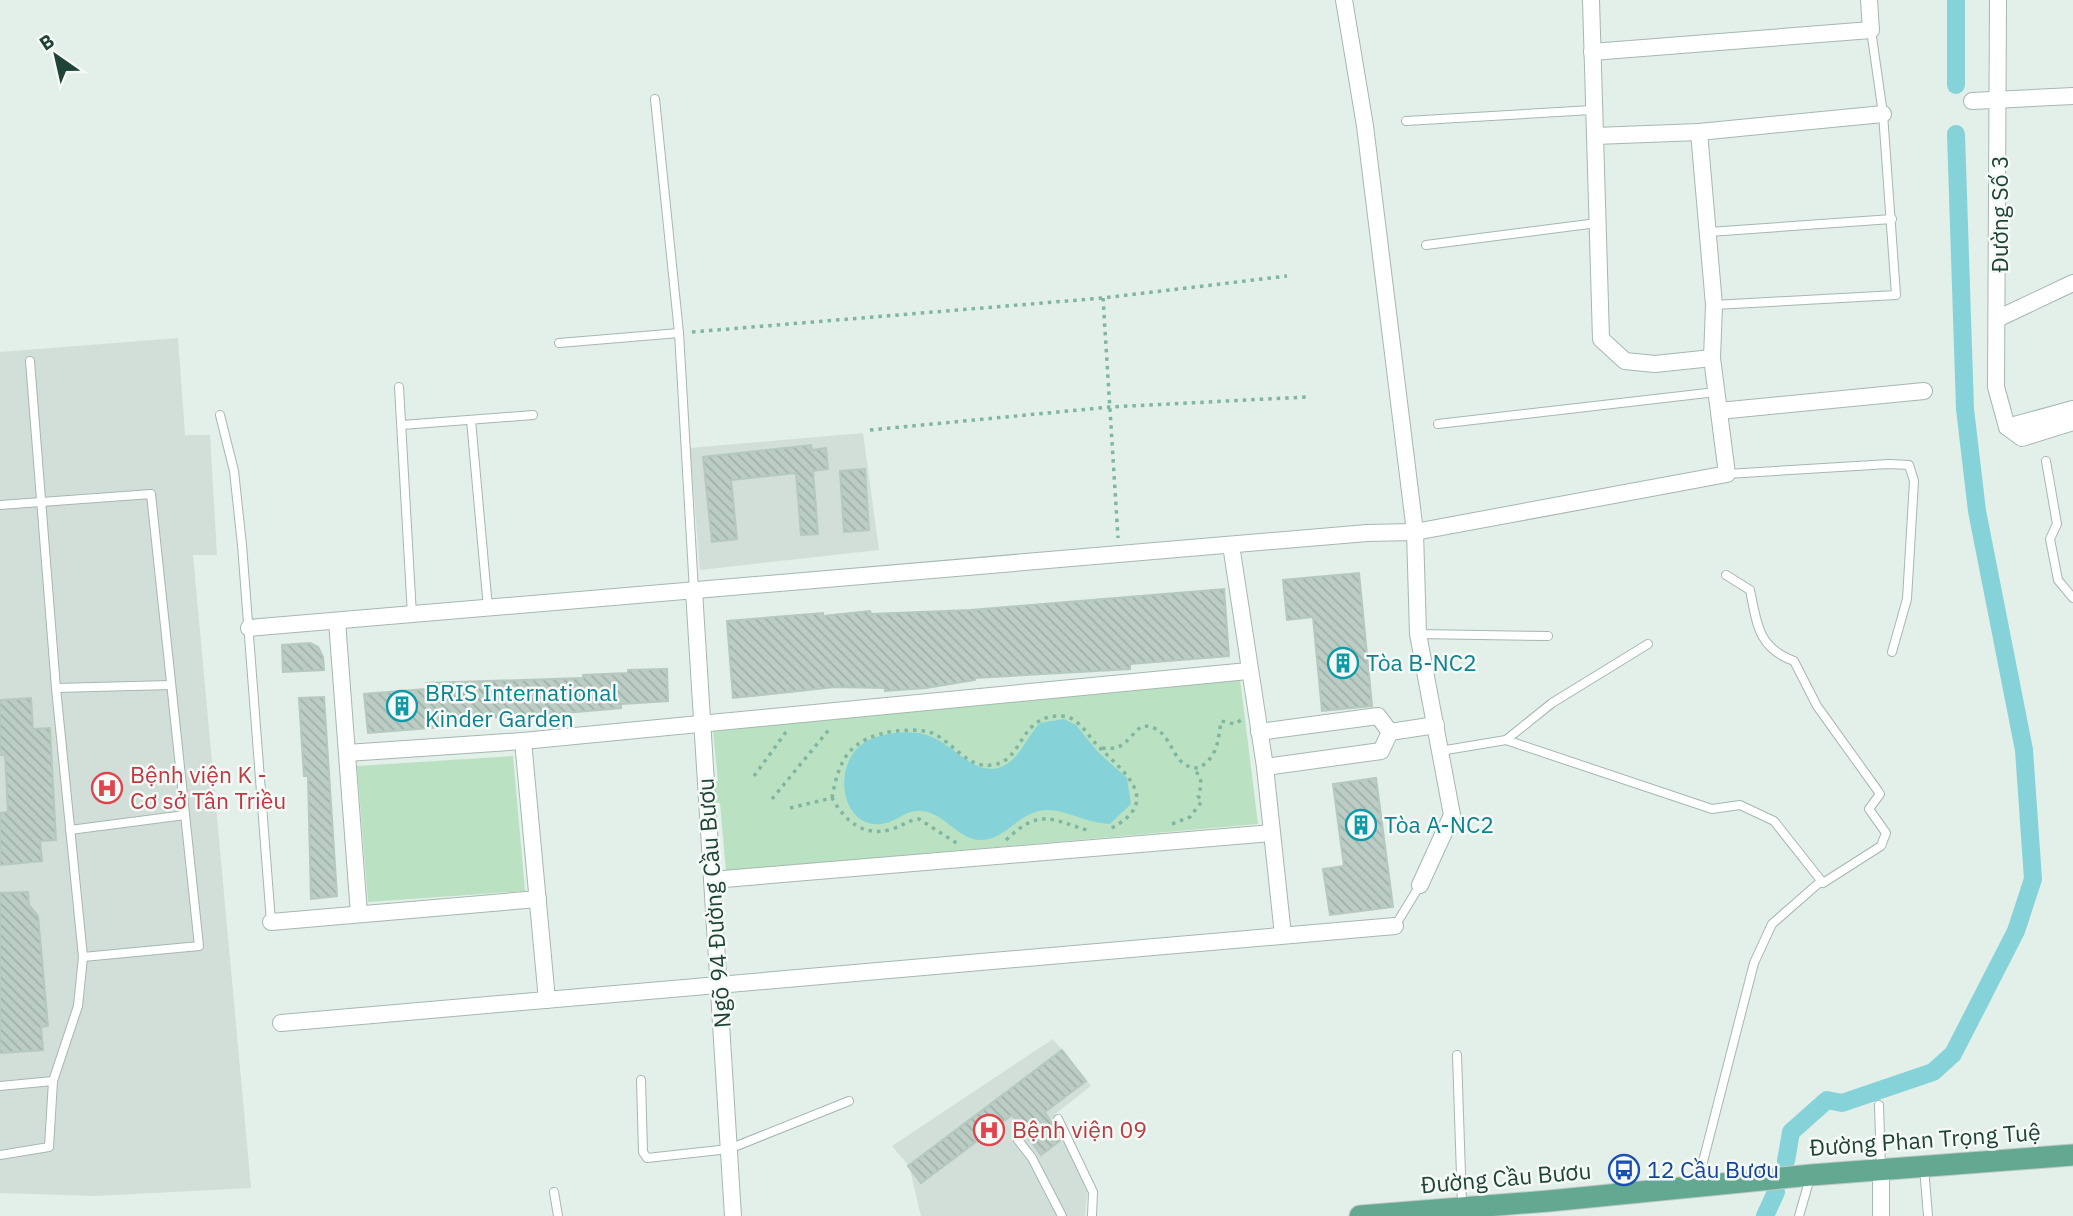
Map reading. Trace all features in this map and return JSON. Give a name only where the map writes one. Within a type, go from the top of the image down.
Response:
[{"type":"main road","name":"Đường Phan Trọng Tuệ","points":[[1697,1185],[2073,1155]]},
{"type":"main road","name":"Đường Cầu Bươu","points":[[1360,1216],[1549,1205],[1697,1185]]},
{"type":"street","points":[[1344,0],[1365,126],[1415,532],[1418,634],[1452,815],[1420,885]]},
{"type":"street","points":[[1591,0],[1592,110],[1601,339],[1625,362],[1655,364],[1712,358]]},
{"type":"street","points":[[1592,52],[1871,30],[1869,0]]},
{"type":"street","name":"Đường Số 3","points":[[1998,0],[1999,318],[1996,387],[2007,427]]},
{"type":"street","points":[[1972,101],[2073,96]]},
{"type":"street","points":[[1595,136],[1699,132],[1883,114]]},
{"type":"street","points":[[249,628],[1119,554],[1415,532],[1727,474],[1712,358],[1714,305],[1699,132]]},
{"type":"street","points":[[1999,318],[2073,283]]},
{"type":"street","points":[[1718,411],[1924,391]]},
{"type":"street","points":[[2007,427],[2073,409]]},
{"type":"street","points":[[2007,427],[2022,438],[2073,422]]},
{"type":"street","points":[[1231,545],[1248,671],[1265,767],[1283,935]]},
{"type":"street","name":"Ngõ 94 Đường Cầu Bươu","points":[[694,590],[733,1216]]},
{"type":"street","points":[[337,621],[359,914]]},
{"type":"street","points":[[346,753],[703,725],[1248,671]]},
{"type":"street","points":[[1259,732],[1378,716],[1390,732]]},
{"type":"street","points":[[1390,732],[1436,725]]},
{"type":"street","points":[[1265,767],[1381,751],[1390,732]]},
{"type":"street","points":[[523,741],[547,1000]]},
{"type":"street","points":[[712,880],[1272,833]]},
{"type":"street","points":[[271,922],[538,899]]},
{"type":"street","points":[[281,1023],[1395,926]]},
{"type":"street","points":[[1881,1170],[1881,1216]]},
{"type":"lane","points":[[1714,305],[1896,295],[1883,114],[1871,30]]},
{"type":"lane","points":[[655,99],[679,333],[694,590]]},
{"type":"lane","points":[[1406,121],[1592,110]]},
{"type":"lane","points":[[1709,232],[1892,219]]},
{"type":"lane","points":[[1426,245],[1597,223]]},
{"type":"lane","points":[[559,343],[679,333]]},
{"type":"lane","points":[[0,1155],[49,1147],[53,1081],[78,1006],[83,957],[56,688],[30,360]]},
{"type":"lane","points":[[399,387],[412,615]]},
{"type":"lane","points":[[1438,424],[1716,393]]},
{"type":"lane","points":[[220,415],[234,471],[249,628],[271,922]]},
{"type":"lane","points":[[402,425],[533,415]]},
{"type":"lane","points":[[471,420],[488,608]]},
{"type":"lane","points":[[2046,461],[2057,524],[2050,539],[2058,580],[2073,598]]},
{"type":"lane","points":[[1727,474],[1909,465],[1914,481],[1907,599],[1892,652]]},
{"type":"lane","points":[[0,505],[152,494],[199,946],[83,957]]},
{"type":"lane","points":[[1697,1185],[1754,963],[1772,923],[1820,881],[1827,881],[1885,842],[1886,833],[1870,813],[1872,804],[1880,794],[1817,706],[1794,661],[1781,656],[1765,644],[1750,590],[1726,575]]},
{"type":"lane","points":[[1418,634],[1548,636]]},
{"type":"lane","points":[[1506,740],[1552,703],[1648,644]]},
{"type":"lane","points":[[56,688],[171,685]]},
{"type":"lane","points":[[1440,751],[1506,740],[1712,809],[1740,805],[1749,808],[1774,821],[1790,838],[1820,881]]},
{"type":"lane","points":[[70,830],[185,816]]},
{"type":"lane","points":[[1395,926],[1420,885]]},
{"type":"lane","points":[[1457,1055],[1462,1208]]},
{"type":"lane","points":[[641,1080],[643,1152],[646,1158],[729,1149],[849,1101]]},
{"type":"lane","points":[[0,1086],[53,1081]]},
{"type":"lane","points":[[1879,1105],[1881,1170]]},
{"type":"lane","points":[[1058,1119],[1093,1192],[1092,1216]]},
{"type":"lane","points":[[1018,1140],[1032,1158],[1062,1216]]},
{"type":"lane","points":[[1924,1167],[1928,1216]]},
{"type":"lane","points":[[1799,1216],[1811,1175]]},
{"type":"lane","points":[[554,1192],[558,1216]]},
{"type":"path","points":[[679,333],[1103,298],[1287,276]]},
{"type":"path","points":[[1103,298],[1119,554]]},
{"type":"path","points":[[870,430],[1110,407],[1306,397]]},
{"type":"path","points":[[964,845],[919,819],[876,832],[861,829],[843,817],[832,798],[842,761],[864,739],[881,733],[906,730],[932,733],[971,762],[992,765],[1010,756],[1029,726],[1042,719],[1065,716],[1080,724],[1100,748],[1127,771],[1137,802],[1124,821],[1102,831]]},
{"type":"path","points":[[1192,768],[1210,761],[1217,748],[1221,720],[1235,724],[1242,719]]},
{"type":"path","points":[[1100,748],[1114,750],[1125,746],[1142,726],[1151,726],[1159,729],[1173,752],[1199,774],[1202,784],[1198,796],[1202,801],[1190,817],[1163,828]]},
{"type":"path","points":[[772,799],[832,727]]},
{"type":"path","points":[[754,776],[788,729]]},
{"type":"path","points":[[790,808],[832,798]]},
{"type":"path","points":[[1005,841],[1017,830],[1042,817],[1063,820],[1096,832]]},
{"type":"shaded area","name":"Bệnh viện K - Cơ sở Tân Triều","points":[[178,338],[185,435],[210,435],[217,555],[193,555],[251,1188],[95,1196],[0,1193],[0,352]]},
{"type":"shaded area","points":[[863,433],[879,550],[700,570],[690,448]]},
{"type":"shaded area","name":"Bệnh viện 09","points":[[1053,1039],[1091,1086],[1055,1114],[1087,1191],[1085,1216],[921,1216],[909,1166],[892,1146]]},
{"type":"green space","points":[[1240,679],[1258,824],[726,871],[720,803],[712,802],[711,782],[718,781],[713,731]]},
{"type":"green space","points":[[513,756],[525,891],[368,902],[357,766]]},
{"type":"water","points":[[1064,719],[1076,725],[1098,752],[1127,778],[1131,804],[1110,824],[1056,811],[1039,811],[1023,818],[995,837],[978,840],[970,838],[930,813],[916,811],[887,823],[867,823],[856,816],[849,805],[845,776],[849,762],[857,749],[869,740],[884,735],[917,733],[932,737],[979,767],[990,769],[1011,761],[1040,723]]},
{"type":"building","points":[[811,445],[812,450],[826,448],[828,469],[813,471],[818,534],[801,535],[796,473],[731,480],[737,539],[712,542],[703,457]]},
{"type":"building","points":[[865,469],[869,530],[844,532],[840,471]]},
{"type":"building","name":"Tòa B-NC2","points":[[1359,573],[1372,706],[1322,711],[1313,617],[1287,620],[1283,580]]},
{"type":"building","points":[[1224,589],[1229,656],[1130,664],[1130,669],[975,678],[926,688],[885,691],[885,688],[835,687],[733,698],[727,621],[823,613],[823,616],[870,611],[871,614],[971,610]]},
{"type":"building","points":[[310,643],[318,647],[323,657],[324,670],[283,672],[282,645]]},
{"type":"building","points":[[667,669],[668,701],[621,704],[621,708],[576,712],[441,721],[442,727],[368,733],[364,694],[426,689],[426,683],[583,678],[583,675],[628,673],[628,670]]},
{"type":"building","points":[[324,697],[337,896],[311,899],[308,776],[304,776],[299,698]]},
{"type":"building","points":[[31,698],[33,729],[50,728],[56,840],[40,841],[42,861],[0,865],[0,813],[8,812],[5,755],[0,755],[0,700]]},
{"type":"building","name":"Tòa A-NC2","points":[[1376,778],[1393,907],[1330,915],[1323,869],[1344,866],[1333,784]]},
{"type":"building","points":[[28,892],[29,905],[38,916],[48,1026],[41,1027],[43,1050],[0,1053],[0,893]]},
{"type":"building","points":[[1062,1050],[1086,1081],[1045,1112],[1061,1140],[1041,1155],[1012,1115],[921,1183],[908,1166]]},
{"type":"waterway","points":[[1956,0],[1956,85]]},
{"type":"waterway","points":[[1786,1161],[1791,1132],[1827,1100],[1842,1103],[1933,1072],[1953,1054],[2016,931],[2033,879],[2024,750],[1977,511],[1965,409],[1956,134]]},
{"type":"waterway","points":[[1765,1216],[1776,1192]]},
{"type":"place","name":"Tòa B-NC2","points":[[1343,663]]},
{"type":"place","name":"BRIS International Kinder Garden","points":[[402,706]]},
{"type":"place","name":"Bệnh viện K - Cơ sở Tân Triều","points":[[107,788]]},
{"type":"place","name":"Tòa A-NC2","points":[[1361,825]]},
{"type":"place","name":"Bệnh viện 09","points":[[989,1130]]},
{"type":"place","name":"12 Cầu Bươu","points":[[1624,1170]]}]
